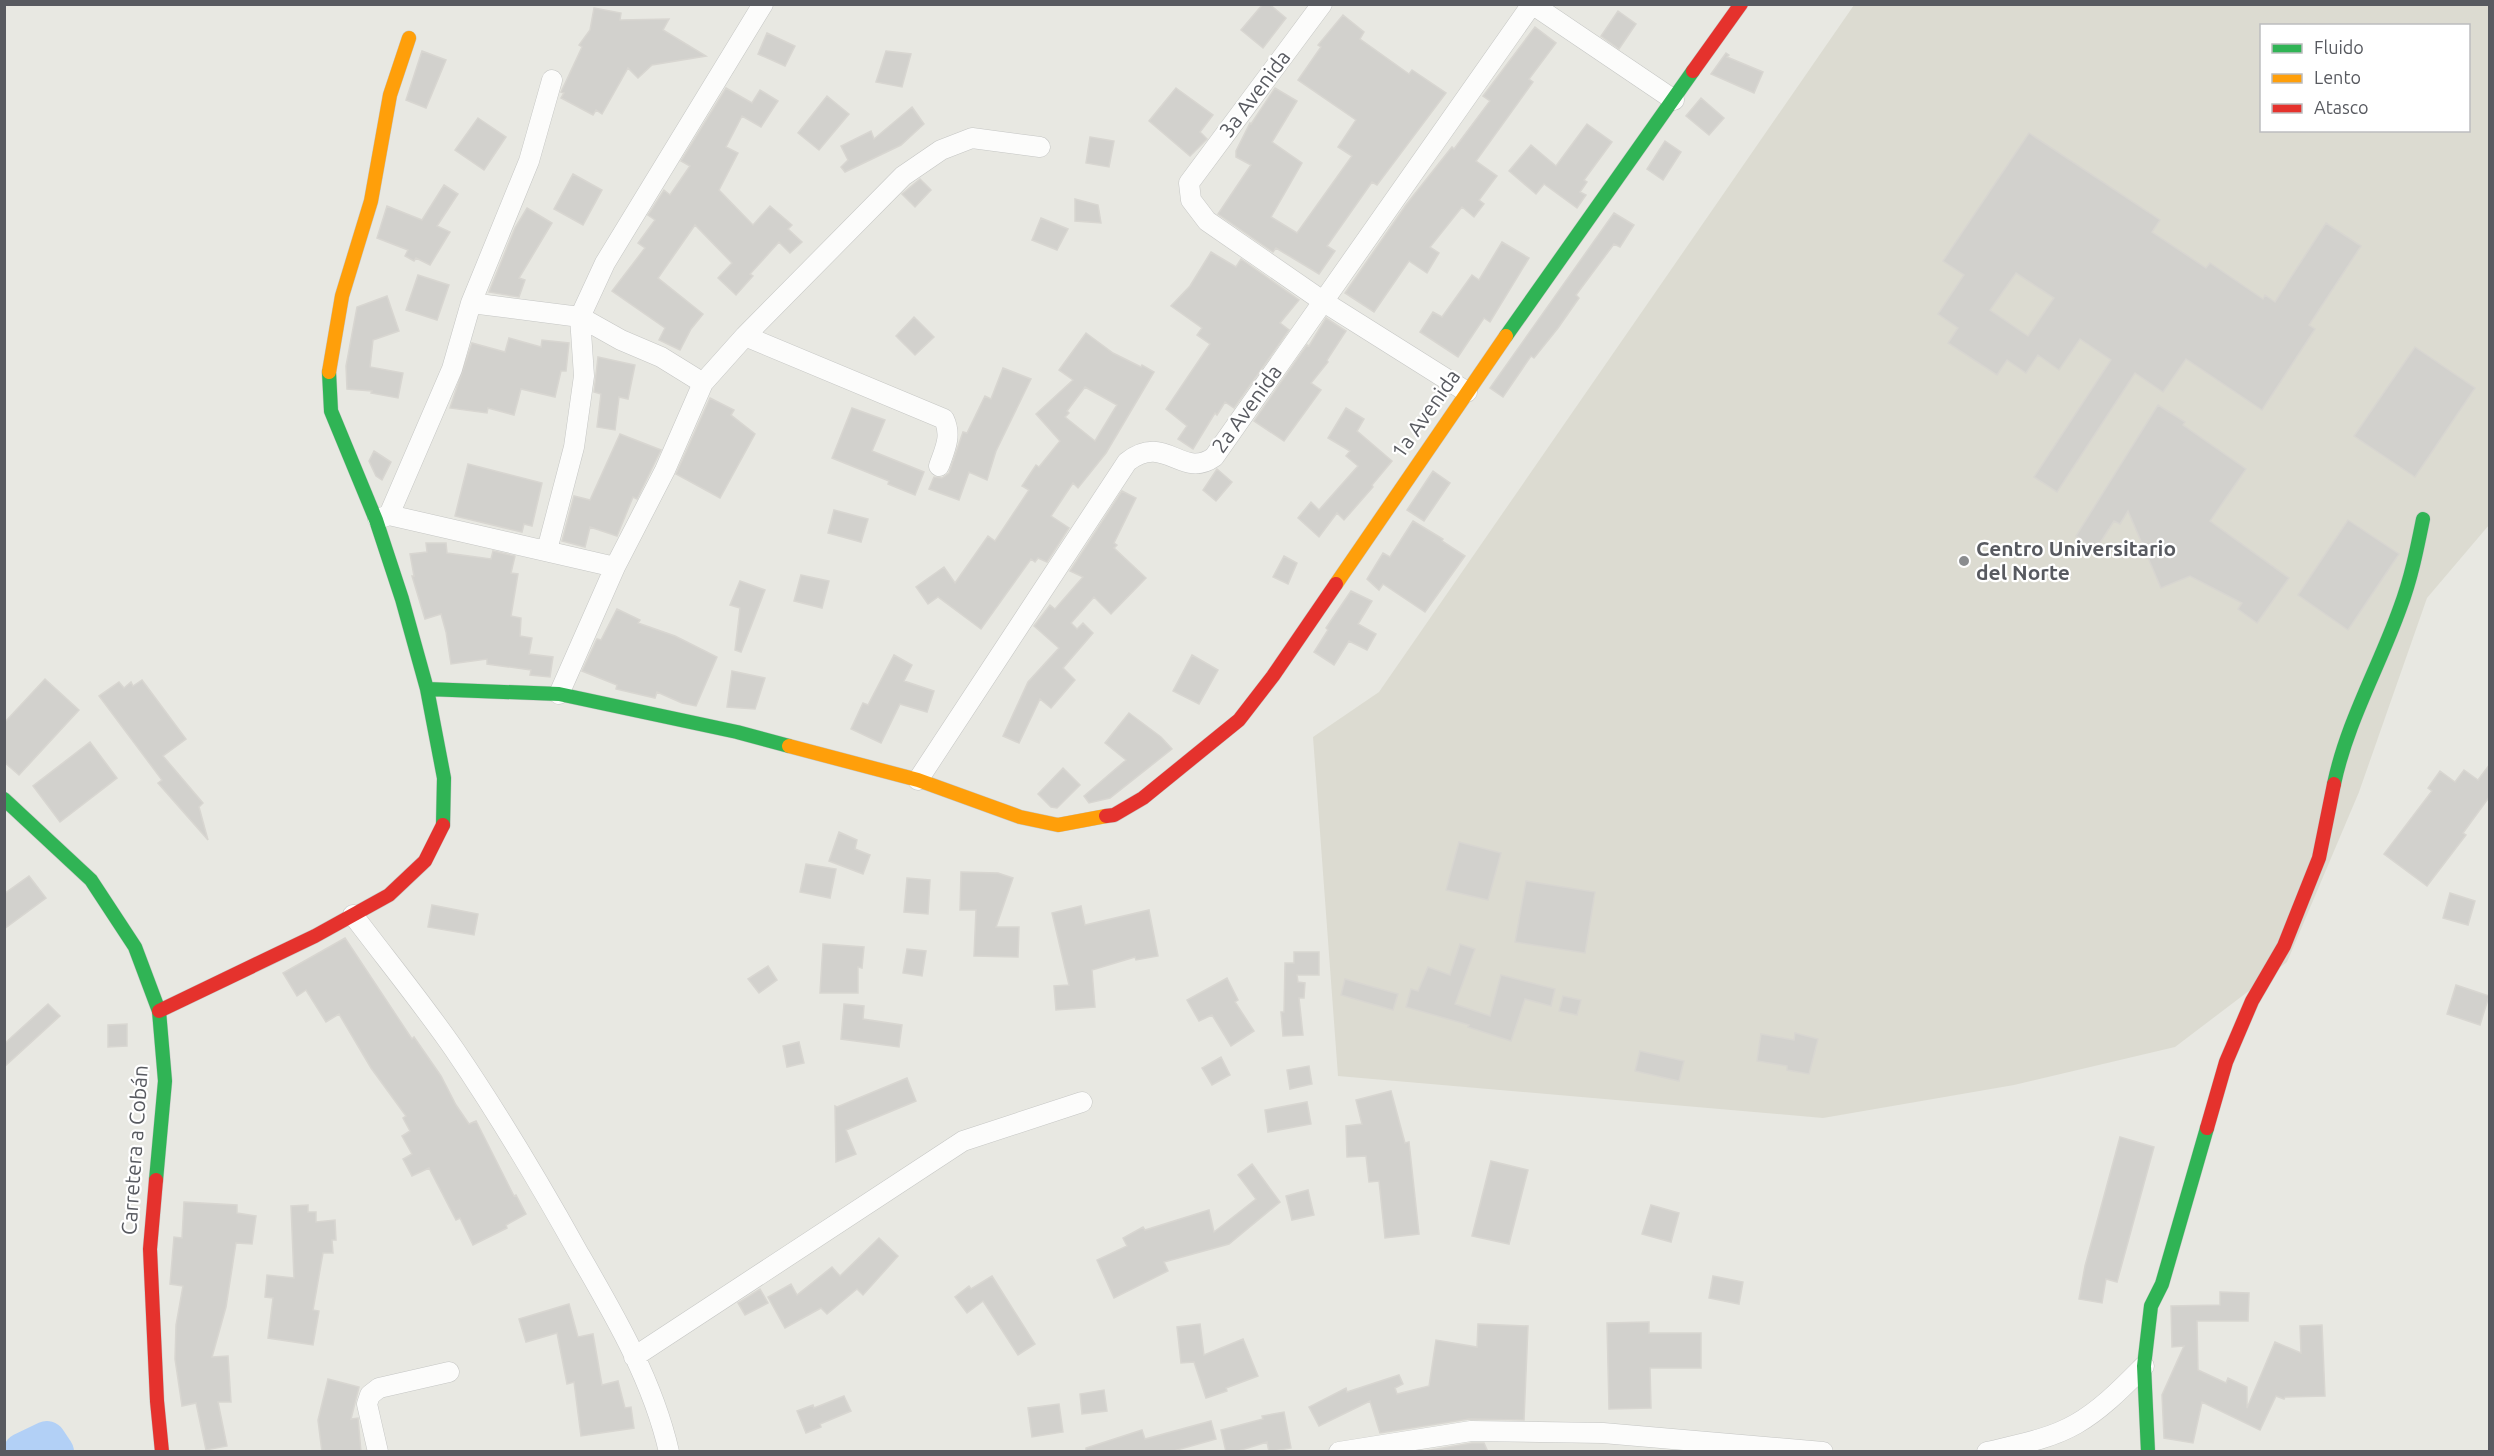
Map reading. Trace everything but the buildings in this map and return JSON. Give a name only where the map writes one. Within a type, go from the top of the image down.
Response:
[{"type":"street","points":[[547,550],[574,447],[584,376],[580,317],[605,262],[763,4]]},
{"type":"street","name":"3a Avenida","points":[[1322,4],[1189,183],[1191,200],[1207,221],[1324,302]]},
{"type":"street","points":[[1533,4],[1674,100]]},
{"type":"street","name":"2a Avenida","points":[[918,780],[1127,462],[1139,453],[1152,450],[1193,464],[1205,463],[1214,457],[1533,4]]},
{"type":"street","name":"1a Avenida","points":[[918,780],[1020,817],[1058,825],[1114,815],[1143,798],[1239,720],[1273,676],[1467,392],[1741,4]]},
{"type":"street","points":[[159,1011],[315,936],[389,895],[425,861],[444,823],[444,778],[427,689],[382,518],[330,411],[329,365],[342,296],[371,201],[390,95],[409,38]]},
{"type":"street","points":[[382,518],[452,369],[471,303],[529,161],[552,80]]},
{"type":"street","points":[[559,694],[615,567],[665,470],[703,383],[745,336],[903,176],[941,150],[972,138],[1040,147]]},
{"type":"street","points":[[1324,302],[1467,392]]},
{"type":"street","points":[[471,303],[580,317],[621,340],[661,357],[703,383]]},
{"type":"street","points":[[745,336],[944,419],[949,437],[939,466]]},
{"type":"street","points":[[382,518],[547,550],[615,567]]},
{"type":"street","points":[[2148,1452],[2144,1366],[2151,1306],[2166,1273],[2226,1062],[2252,1001],[2284,946],[2319,858],[2335,779],[2358,706],[2400,609],[2413,568],[2423,519]]},
{"type":"street","points":[[427,689],[559,694],[737,732],[918,780]]},
{"type":"street","name":"Carretera a Cobán","points":[[4,799],[91,880],[135,947],[159,1011],[165,1081],[150,1248],[157,1401],[162,1452]]},
{"type":"street","points":[[353,915],[453,1048],[524,1158],[600,1289],[634,1357],[662,1420],[669,1452]]},
{"type":"street","points":[[634,1357],[963,1141],[1082,1102]]},
{"type":"street","points":[[1987,1452],[2030,1443],[2075,1424],[2110,1400],[2144,1366]]},
{"type":"street","points":[[378,1452],[367,1404],[370,1395],[379,1388],[449,1372]]},
{"type":"street","points":[[1340,1452],[1471,1431],[1604,1433],[1823,1452]]},
{"type":"shaded area","name":"Centro Universitario del Norte","points":[[1854,5],[2489,5],[2489,525],[2427,598],[2359,792],[2287,962],[2175,1047],[2014,1085],[1823,1118],[1338,1076],[1313,737],[1379,692]]},
{"type":"waterway","points":[[22,1452],[47,1440],[55,1452]]},
{"type":"traffic: fast","points":[[1506,336],[1693,71]]},
{"type":"traffic: fast","points":[[329,372],[331,411],[376,520],[402,599],[427,689],[444,778],[443,825]]},
{"type":"traffic: fast","points":[[2334,784],[2355,717],[2404,597],[2423,519]]},
{"type":"traffic: fast","points":[[427,689],[559,694],[737,732],[789,746]]},
{"type":"traffic: fast","points":[[4,799],[91,880],[135,947],[159,1011],[165,1081],[156,1180]]},
{"type":"traffic: fast","points":[[2148,1452],[2144,1366],[2151,1306],[2162,1284],[2207,1128]]},
{"type":"traffic: slow","points":[[329,372],[342,296],[371,201],[390,95],[409,38]]},
{"type":"traffic: slow","points":[[1336,584],[1506,336]]},
{"type":"traffic: slow","points":[[789,746],[918,780],[1020,817],[1058,825],[1106,816]]},
{"type":"traffic: jam","points":[[1693,71],[1741,4]]},
{"type":"traffic: jam","points":[[1106,816],[1114,815],[1143,798],[1239,720],[1273,676],[1336,584]]},
{"type":"traffic: jam","points":[[2207,1128],[2226,1062],[2252,1001],[2284,946],[2319,858],[2334,784]]},
{"type":"traffic: jam","points":[[159,1011],[315,936],[389,895],[425,861],[443,825]]},
{"type":"traffic: jam","points":[[156,1180],[150,1249],[157,1401],[162,1452]]},
{"type":"place","name":"Centro Universitario del Norte","points":[[1964,561]]}]
